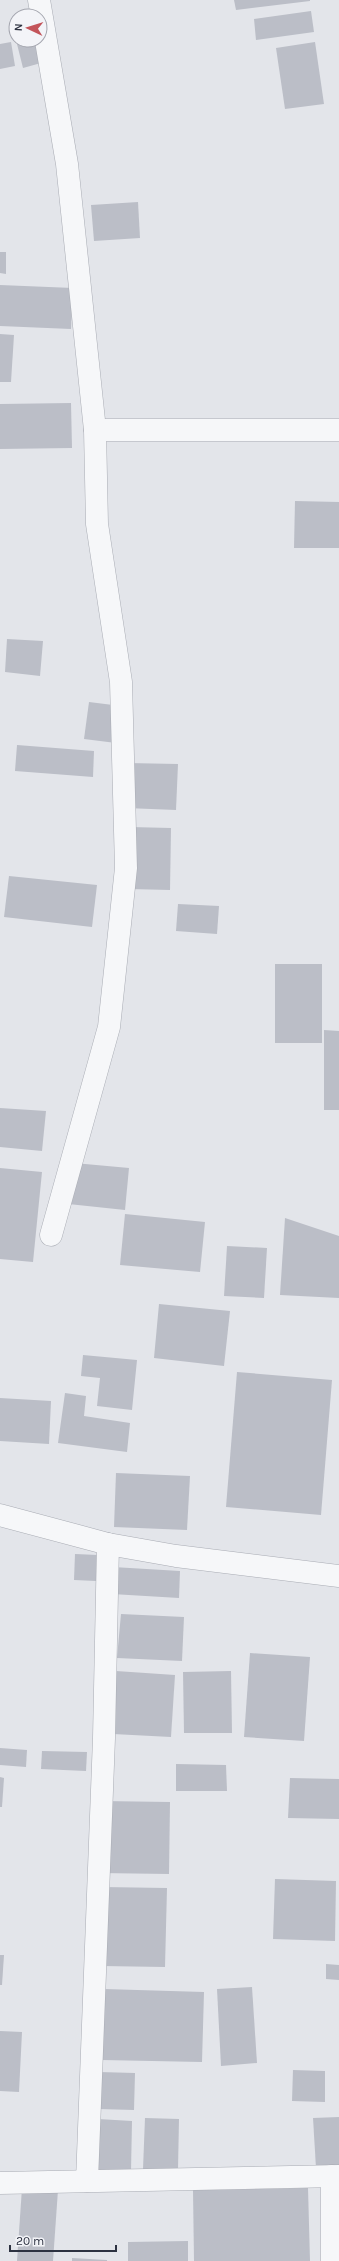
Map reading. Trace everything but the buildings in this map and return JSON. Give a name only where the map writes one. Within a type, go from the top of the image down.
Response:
[{"type":"street","points":[[39,0],[67,164],[95,430],[97,524],[121,682],[126,868],[109,1027],[51,1235]]},
{"type":"street","points":[[95,430],[339,430]]},
{"type":"street","points":[[0,1515],[108,1544],[176,1556],[339,1576]]},
{"type":"street","points":[[87,2181],[104,1738],[108,1544]]},
{"type":"street","points":[[0,2183],[335,2176],[332,2261]]}]
